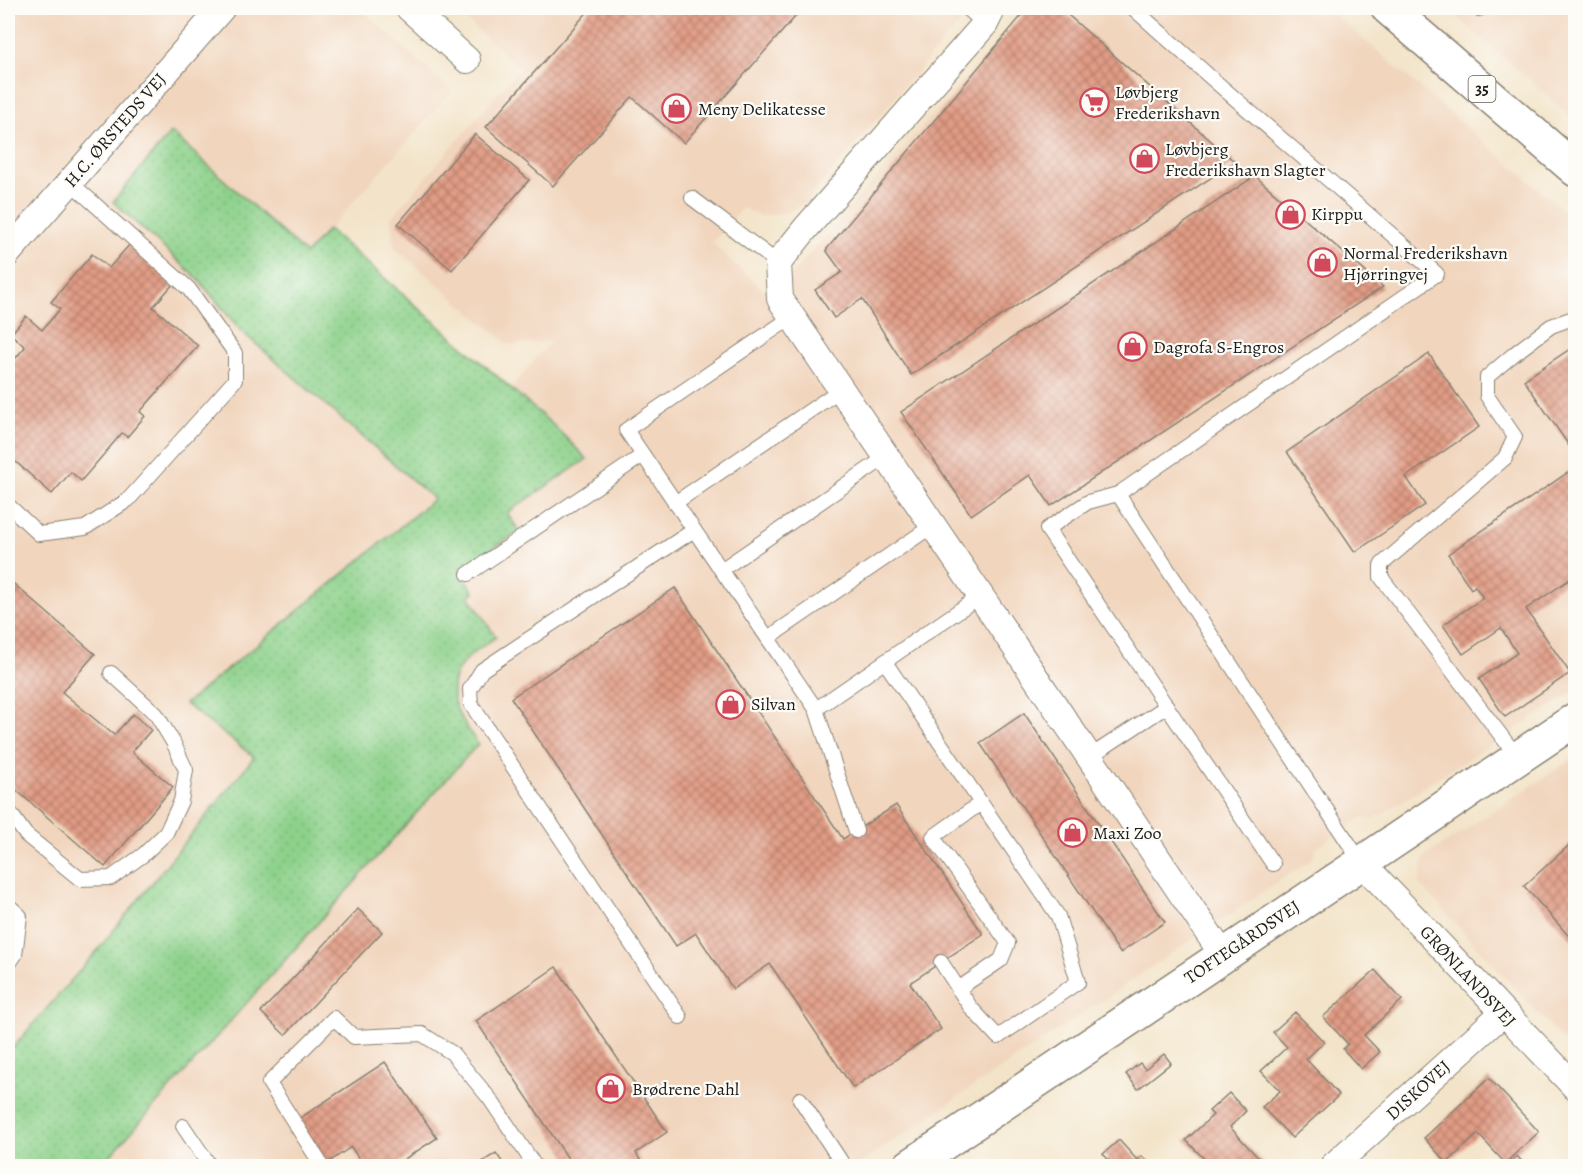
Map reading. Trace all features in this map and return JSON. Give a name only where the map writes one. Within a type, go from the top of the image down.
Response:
[{"type":"street","name":"H.C. ØRSTEDS VEJ","points":[[8,253],[222,8]]},
{"type":"street","points":[[409,8],[467,60]]},
{"type":"street","name":"35","points":[[1388,8],[1575,170]]},
{"type":"street","points":[[982,13],[778,263],[780,299],[1223,955]]},
{"type":"street","name":"TOFTEGÅRDSVEJ","points":[[910,1167],[1575,719]]},
{"type":"street","name":"GRØNLANDSVEJ","points":[[1361,862],[1575,1088]]},
{"type":"street","name":"DISKOVEJ","points":[[1333,1167],[1503,1013]]},
{"type":"lane","points":[[1133,8],[1437,274],[1118,494],[1088,502],[1047,529],[1274,864]]},
{"type":"lane","points":[[1477,8],[1482,8]]},
{"type":"lane","points":[[8,505],[39,534],[85,528],[128,500],[235,380],[235,353],[189,289],[70,182]]},
{"type":"lane","points":[[692,198],[778,263]]},
{"type":"lane","points":[[792,317],[626,430],[816,709],[856,831]]},
{"type":"lane","points":[[1518,758],[1381,577],[1381,565],[1505,458],[1515,437],[1487,396],[1487,376],[1551,326],[1575,317]]},
{"type":"lane","points":[[675,502],[840,390]]},
{"type":"lane","points":[[468,574],[643,455]]},
{"type":"lane","points":[[721,570],[886,457]]},
{"type":"lane","points":[[1118,494],[1361,862]]},
{"type":"lane","points":[[768,638],[932,525]]},
{"type":"lane","points":[[680,1017],[471,704],[470,689],[482,670],[694,530]]},
{"type":"lane","points":[[816,709],[980,596]]},
{"type":"lane","points":[[885,662],[1058,916],[1078,982],[998,1037],[970,1008],[941,962]]},
{"type":"lane","points":[[8,810],[26,835],[80,879],[111,878],[143,855],[166,833],[181,801],[186,770],[156,714],[111,673]]},
{"type":"lane","points":[[1089,757],[1167,706]]},
{"type":"lane","points":[[958,989],[1001,960],[1008,943],[933,837],[981,803]]},
{"type":"lane","points":[[8,905],[20,916],[15,955],[8,964]]},
{"type":"lane","points":[[319,1161],[268,1083],[334,1018],[354,1037],[422,1034],[452,1053],[490,1099],[535,1167]]},
{"type":"lane","points":[[800,1099],[844,1167]]},
{"type":"lane","points":[[183,1126],[210,1167]]},
{"type":"shaded area","points":[[8,8],[360,8],[452,91],[307,254],[171,132],[197,278],[241,331],[435,498],[186,704],[254,756],[96,952],[8,1053]]},
{"type":"shaded area","points":[[459,8],[972,8],[804,204],[786,213],[760,216],[742,208],[712,243],[773,299],[791,275],[1027,8],[1327,8],[1575,220],[1575,691],[1374,819],[1361,818],[1316,848],[1312,859],[856,1166],[101,1166],[478,744],[458,713],[453,697],[455,677],[463,661],[496,637],[468,596],[473,592],[459,571],[518,531],[506,513],[586,459],[552,424],[511,388],[551,341],[509,345],[394,247],[391,218],[520,68],[456,11]]},
{"type":"shaded area","points":[[1447,8],[1575,8],[1575,120]]},
{"type":"shaded area","points":[[1575,757],[1575,1053],[1419,884],[1424,857]]},
{"type":"green space","points":[[171,132],[306,254],[328,229],[552,424],[587,459],[507,513],[519,531],[460,571],[474,592],[469,596],[496,637],[476,651],[460,667],[453,687],[458,712],[478,744],[101,1166],[8,1166],[8,1053],[96,952],[254,757],[185,704],[434,499],[241,331],[197,278],[113,202]]},
{"type":"building","points":[[591,8],[803,8],[684,143],[632,97],[553,186],[486,127]]},
{"type":"building","points":[[1028,8],[1060,8],[1235,162],[911,375],[862,299],[834,318],[815,290],[842,272],[826,250]]},
{"type":"building","points":[[475,134],[529,180],[452,270],[398,224]]},
{"type":"building","points":[[1255,176],[1383,287],[1051,506],[1030,475],[971,515],[901,412]]},
{"type":"building","points":[[130,244],[174,283],[153,307],[198,346],[140,412],[145,416],[127,437],[122,433],[81,481],[71,472],[52,494],[8,455],[8,367],[25,347],[11,334],[26,316],[42,330],[60,309],[51,302],[92,254],[109,268]]},
{"type":"building","points":[[1576,345],[1576,456],[1524,380]]},
{"type":"building","points":[[1429,354],[1479,427],[1406,477],[1425,505],[1355,552],[1287,452]]},
{"type":"building","points":[[1576,467],[1576,575],[1526,609],[1570,673],[1505,717],[1479,679],[1517,653],[1501,628],[1463,654],[1443,625],[1483,598],[1475,586],[1471,589],[1448,554]]},
{"type":"building","points":[[8,579],[95,654],[62,692],[114,735],[133,714],[151,730],[132,752],[173,787],[105,867],[8,783],[8,749],[14,742],[8,736]]},
{"type":"building","points":[[675,588],[843,839],[896,805],[983,934],[910,983],[941,1029],[853,1088],[770,964],[733,989],[696,933],[676,946],[511,698]]},
{"type":"building","name":"Maxi Zoo","points":[[1024,713],[1165,922],[1120,953],[980,743]]},
{"type":"building","points":[[1576,839],[1576,944],[1524,886]]},
{"type":"building","points":[[358,909],[382,932],[285,1035],[261,1012]]},
{"type":"building","points":[[556,967],[667,1132],[636,1153],[643,1165],[641,1166],[573,1166],[476,1021]]},
{"type":"building","points":[[1375,970],[1402,1000],[1364,1035],[1380,1052],[1361,1069],[1343,1049],[1348,1044],[1323,1017]]},
{"type":"building","points":[[1295,1012],[1324,1042],[1306,1059],[1339,1095],[1292,1138],[1262,1107],[1280,1091],[1261,1071],[1287,1047],[1273,1032]]},
{"type":"building","points":[[1164,1054],[1171,1063],[1138,1089],[1126,1074],[1140,1063],[1145,1069]]},
{"type":"building","points":[[385,1062],[437,1138],[394,1166],[364,1166],[351,1147],[326,1164],[297,1120]]},
{"type":"building","points":[[1489,1078],[1539,1132],[1505,1163],[1478,1134],[1447,1163],[1424,1138]]},
{"type":"building","points":[[1229,1093],[1246,1111],[1230,1127],[1264,1164],[1261,1166],[1211,1166],[1186,1140],[1213,1115],[1209,1111]]},
{"type":"building","points":[[1119,1140],[1137,1160],[1142,1156],[1152,1166],[1115,1166],[1103,1154]]},
{"type":"building","points":[[496,1153],[505,1166],[476,1166]]},
{"type":"building","points":[[1517,1156],[1526,1166],[1505,1166]]},
{"type":"place","name":"Løvbjerg Frederikshavn","points":[[1094,102]]},
{"type":"place","name":"Meny Delikatesse","points":[[677,109]]},
{"type":"place","name":"Løvbjerg Frederikshavn Slagter","points":[[1144,159]]},
{"type":"place","name":"Kirppu","points":[[1290,214]]},
{"type":"place","name":"Normal Frederikshavn Hjørringvej","points":[[1322,263]]},
{"type":"place","name":"Dagrofa S-Engros","points":[[1132,347]]},
{"type":"place","name":"Silvan","points":[[730,704]]},
{"type":"place","name":"Maxi Zoo","points":[[1072,833]]},
{"type":"place","name":"Brødrene Dahl","points":[[611,1089]]}]
